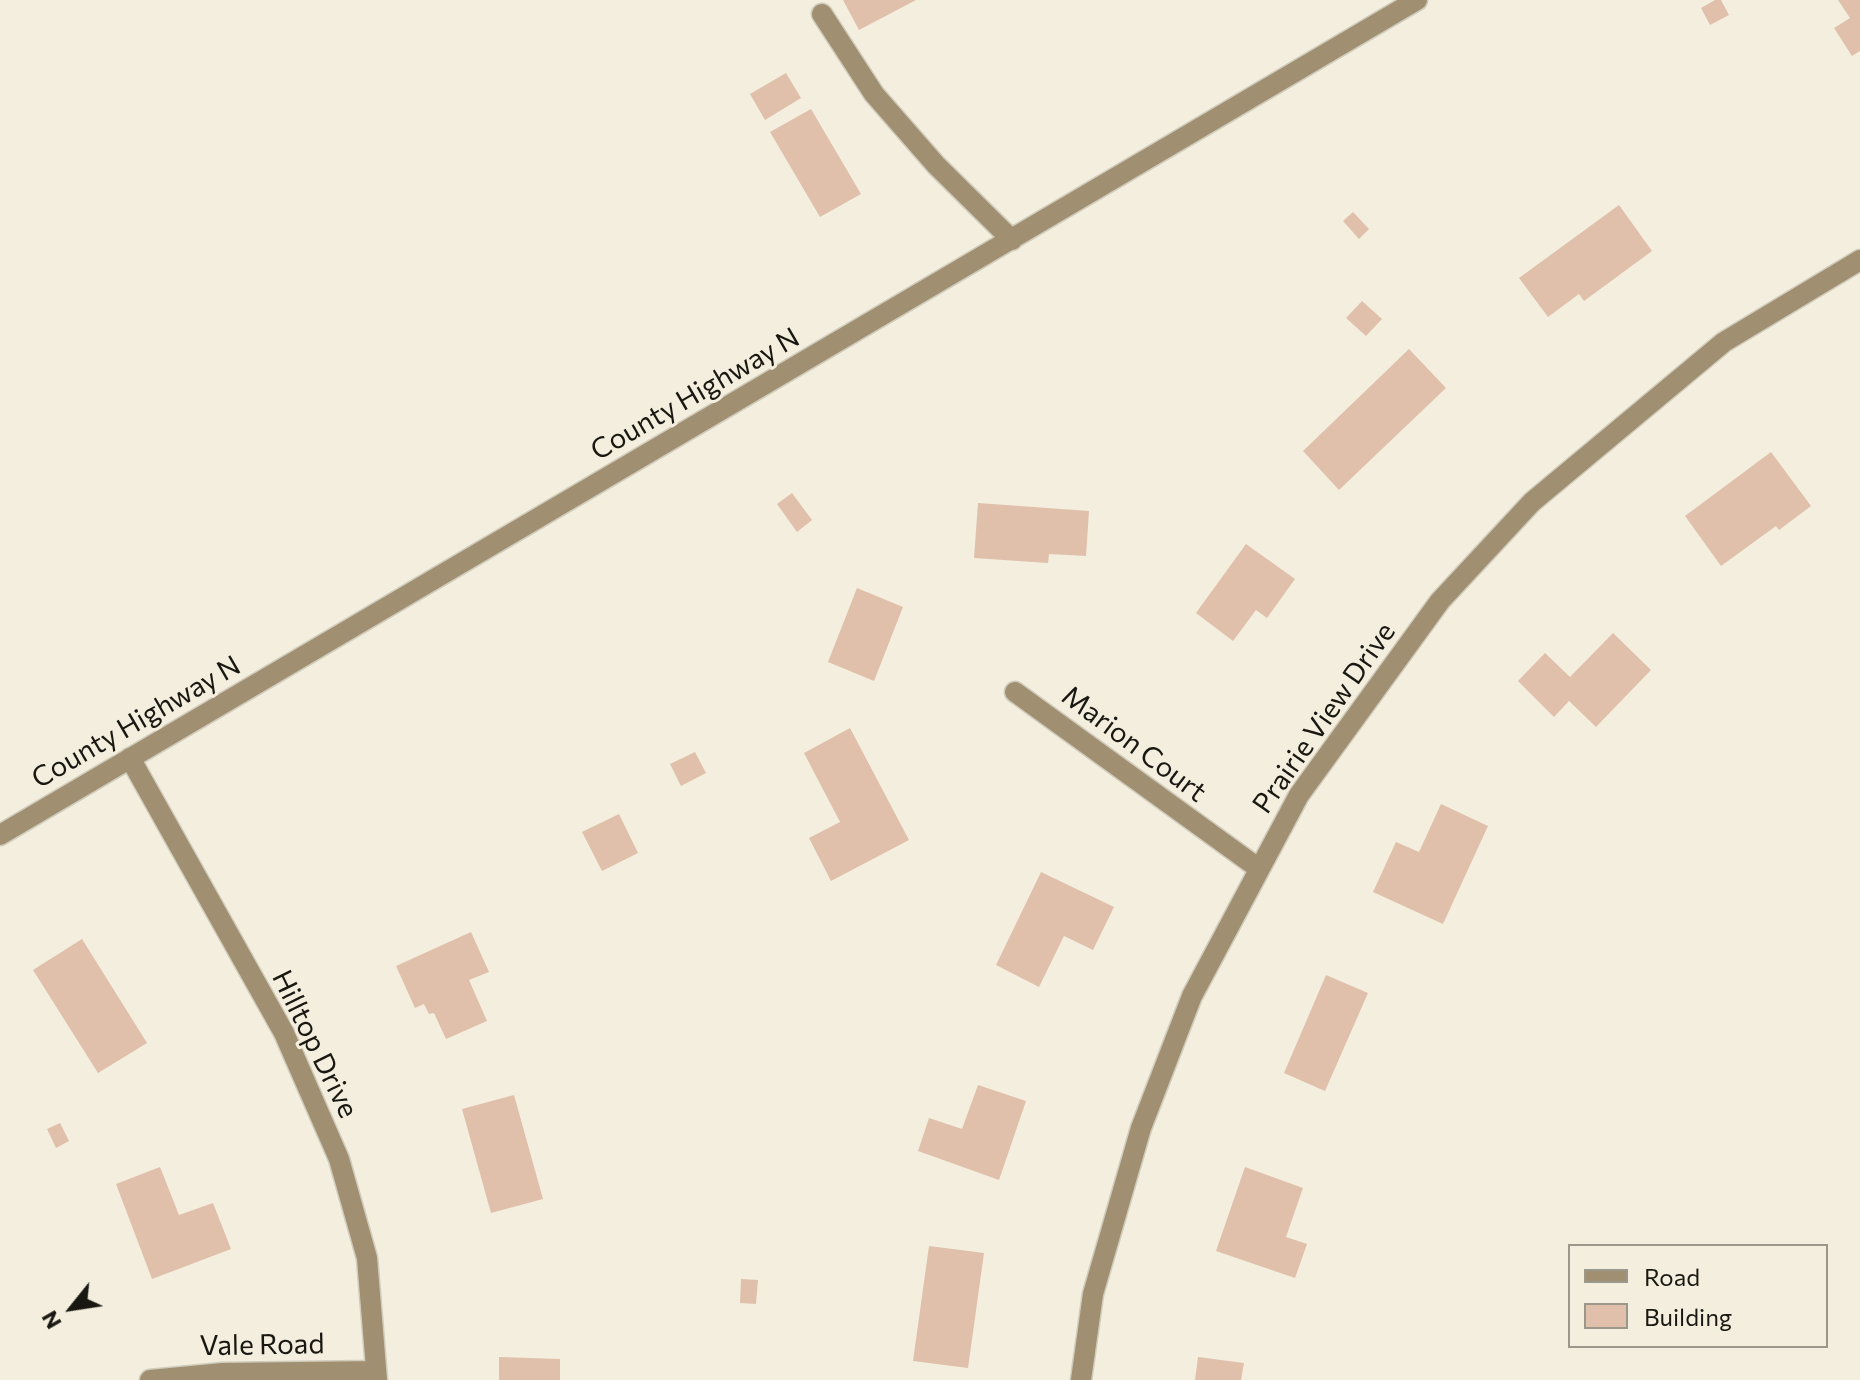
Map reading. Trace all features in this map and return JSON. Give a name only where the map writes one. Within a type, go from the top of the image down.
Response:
[{"type":"street","name":"County Highway N","points":[[0,835],[1417,0]]},
{"type":"street","points":[[822,14],[874,94],[936,165],[1012,240]]},
{"type":"street","name":"Prairie View Drive","points":[[1081,1380],[1093,1294],[1141,1128],[1192,996],[1299,795],[1440,601],[1532,502],[1724,342],[1860,260]]},
{"type":"street","name":"Marion Court","points":[[1015,692],[1258,868]]},
{"type":"street","name":"Hilltop Drive","points":[[130,758],[284,1033],[339,1159],[367,1258],[376,1375]]},
{"type":"street","name":"Vale Road","points":[[150,1380],[223,1373],[376,1375]]},
{"type":"building","points":[[843,0],[916,0],[859,30]]},
{"type":"building","points":[[1721,0],[1729,15],[1710,25],[1701,8]]},
{"type":"building","points":[[1838,0],[1860,0],[1860,51],[1852,56],[1834,28],[1850,18]]},
{"type":"building","points":[[786,73],[801,98],[765,120],[750,94]]},
{"type":"building","points":[[811,109],[861,194],[820,217],[770,132]]},
{"type":"building","points":[[1619,205],[1652,251],[1584,301],[1579,294],[1548,317],[1519,278]]},
{"type":"building","points":[[1353,212],[1369,229],[1359,239],[1343,221]]},
{"type":"building","points":[[1362,301],[1382,319],[1366,336],[1346,318]]},
{"type":"building","points":[[1409,349],[1446,388],[1339,490],[1303,451]]},
{"type":"building","points":[[1771,452],[1811,506],[1779,530],[1776,526],[1721,566],[1685,516]]},
{"type":"building","points":[[792,493],[812,520],[797,532],[777,504]]},
{"type":"building","points":[[978,503],[1089,511],[1086,556],[1049,554],[1048,563],[974,558]]},
{"type":"building","points":[[1246,544],[1295,579],[1267,618],[1256,610],[1233,641],[1196,613]]},
{"type":"building","points":[[857,588],[903,607],[874,681],[828,662]]},
{"type":"building","points":[[1613,633],[1651,670],[1596,727],[1569,701],[1554,717],[1518,681],[1545,653],[1570,677]]},
{"type":"building","points":[[850,728],[909,840],[831,881],[809,838],[840,822],[804,753]]},
{"type":"building","points":[[695,752],[706,773],[681,786],[670,764]]},
{"type":"building","points":[[1441,804],[1488,826],[1443,924],[1373,892],[1396,842],[1419,852]]},
{"type":"building","points":[[619,814],[638,853],[602,871],[582,832]]},
{"type":"building","points":[[1041,872],[1114,907],[1093,950],[1064,936],[1039,987],[996,965]]},
{"type":"building","points":[[471,932],[489,972],[469,980],[487,1021],[446,1039],[434,1013],[429,1014],[424,1004],[415,1008],[396,966]]},
{"type":"building","points":[[82,939],[147,1043],[98,1073],[33,970]]},
{"type":"building","points":[[1326,975],[1368,993],[1325,1091],[1284,1073]]},
{"type":"building","points":[[978,1085],[1026,1101],[999,1180],[918,1151],[929,1118],[962,1129]]},
{"type":"building","points":[[514,1095],[543,1199],[491,1213],[462,1109]]},
{"type":"building","points":[[60,1123],[69,1141],[56,1148],[47,1129]]},
{"type":"building","points":[[160,1167],[179,1215],[213,1203],[231,1249],[152,1279],[116,1184]]},
{"type":"building","points":[[1245,1167],[1303,1188],[1286,1237],[1307,1244],[1295,1278],[1216,1251]]},
{"type":"building","points":[[929,1246],[984,1253],[968,1368],[913,1361]]},
{"type":"building","points":[[741,1279],[758,1280],[756,1304],[740,1303]]},
{"type":"building","points":[[499,1357],[560,1359],[560,1380],[499,1380]]},
{"type":"building","points":[[1198,1357],[1244,1363],[1241,1380],[1195,1380]]}]
